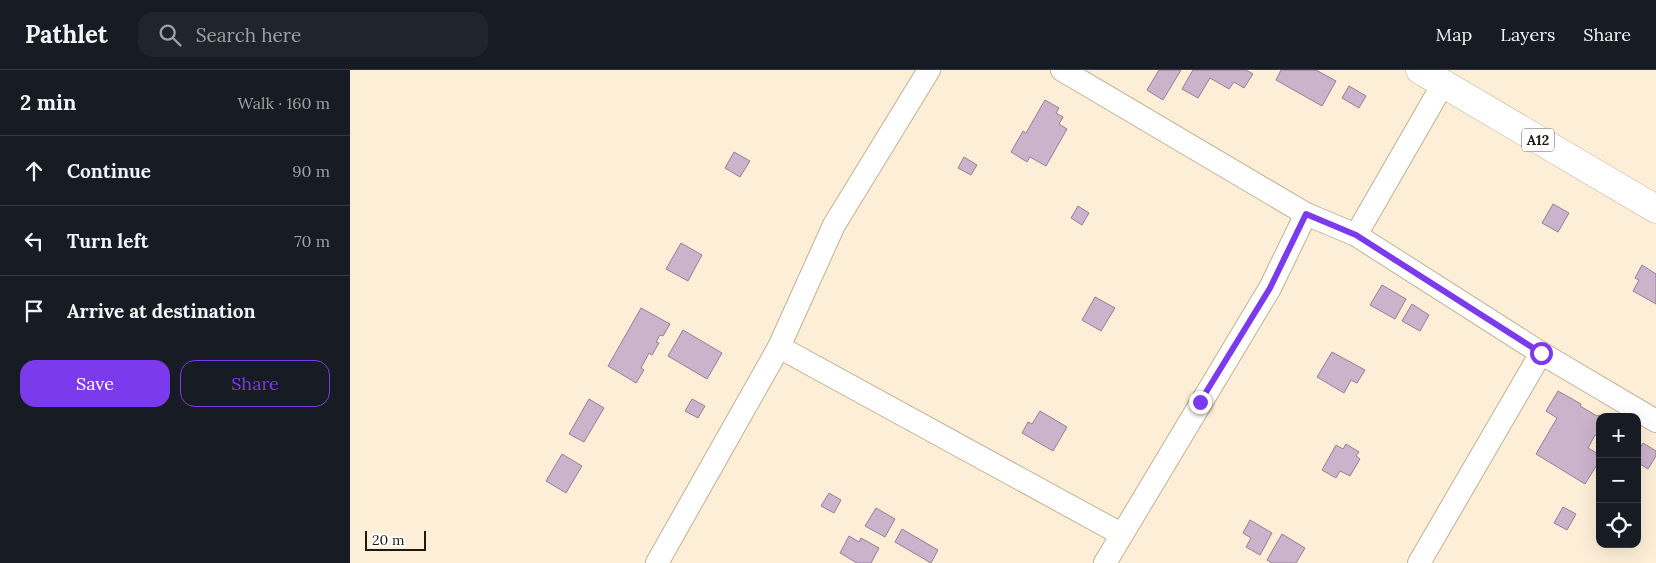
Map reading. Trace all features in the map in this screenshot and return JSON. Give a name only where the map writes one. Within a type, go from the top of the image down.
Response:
[{"type":"main road","name":"A12","points":[[1420,70],[1656,209]]},
{"type":"street","points":[[657,563],[779,347],[834,225],[930,70]]},
{"type":"street","points":[[1062,70],[1306,214],[1356,235],[1541,353],[1656,421]]},
{"type":"street","points":[[1356,235],[1443,84]]},
{"type":"street","points":[[1105,563],[1270,288],[1306,214]]},
{"type":"street","points":[[779,347],[1121,534]]},
{"type":"street","points":[[1419,563],[1541,353]]},
{"type":"building","points":[[1159,70],[1181,70],[1163,100],[1147,90]]},
{"type":"building","points":[[1193,70],[1246,70],[1253,74],[1244,88],[1234,82],[1229,89],[1210,78],[1198,98],[1182,89]]},
{"type":"building","points":[[1281,70],[1316,70],[1336,81],[1322,106],[1276,80]]},
{"type":"building","points":[[1349,86],[1366,96],[1359,108],[1342,98]]},
{"type":"building","points":[[1045,100],[1059,108],[1056,113],[1063,117],[1059,124],[1067,129],[1046,166],[1030,157],[1027,162],[1011,152],[1023,131],[1026,133]]},
{"type":"building","points":[[734,152],[750,161],[740,177],[725,168]]},
{"type":"building","points":[[964,157],[977,165],[971,175],[958,168]]},
{"type":"building","points":[[1553,204],[1569,213],[1558,232],[1542,223]]},
{"type":"building","points":[[1078,206],[1089,213],[1082,225],[1071,218]]},
{"type":"building","points":[[681,243],[702,255],[688,281],[666,269]]},
{"type":"building","points":[[1642,265],[1656,274],[1656,304],[1633,291],[1639,280],[1635,278]]},
{"type":"building","points":[[1382,285],[1406,299],[1395,319],[1370,305]]},
{"type":"building","points":[[1095,297],[1115,308],[1101,331],[1082,320]]},
{"type":"building","points":[[1412,304],[1429,315],[1420,331],[1402,321]]},
{"type":"building","points":[[641,308],[670,324],[663,336],[660,335],[656,342],[659,343],[652,355],[649,353],[641,368],[644,370],[636,383],[608,366]]},
{"type":"building","points":[[683,330],[722,353],[707,379],[668,356]]},
{"type":"building","points":[[1332,352],[1365,370],[1357,383],[1351,380],[1344,393],[1317,377]]},
{"type":"building","points":[[1558,391],[1596,415],[1596,436],[1588,448],[1596,453],[1596,466],[1585,484],[1536,454],[1557,418],[1546,411]]},
{"type":"building","points":[[589,399],[604,408],[584,442],[569,434]]},
{"type":"building","points":[[692,399],[705,406],[698,418],[685,411]]},
{"type":"building","points":[[1040,411],[1067,427],[1053,451],[1022,433],[1028,422],[1032,424]]},
{"type":"building","points":[[1643,443],[1656,451],[1656,456],[1648,469],[1641,465],[1641,446]]},
{"type":"building","points":[[1346,444],[1359,452],[1356,456],[1360,459],[1350,476],[1340,471],[1336,478],[1322,470],[1336,445],[1343,449]]},
{"type":"building","points":[[562,454],[582,466],[566,493],[546,481]]},
{"type":"building","points":[[829,493],[841,500],[834,513],[821,506]]},
{"type":"building","points":[[1563,507],[1576,514],[1567,530],[1554,523]]},
{"type":"building","points":[[876,508],[895,519],[885,537],[865,526]]},
{"type":"building","points":[[1250,520],[1272,533],[1260,555],[1246,547],[1251,538],[1243,533]]},
{"type":"building","points":[[902,529],[938,550],[931,563],[895,542]]},
{"type":"building","points":[[1282,534],[1305,548],[1296,563],[1272,563],[1267,560]]},
{"type":"building","points":[[849,536],[859,542],[861,538],[879,548],[871,563],[857,563],[840,553]]},
{"type":"route","points":[[1200,402],[1270,288],[1306,214],[1356,235],[1541,353]]}]
